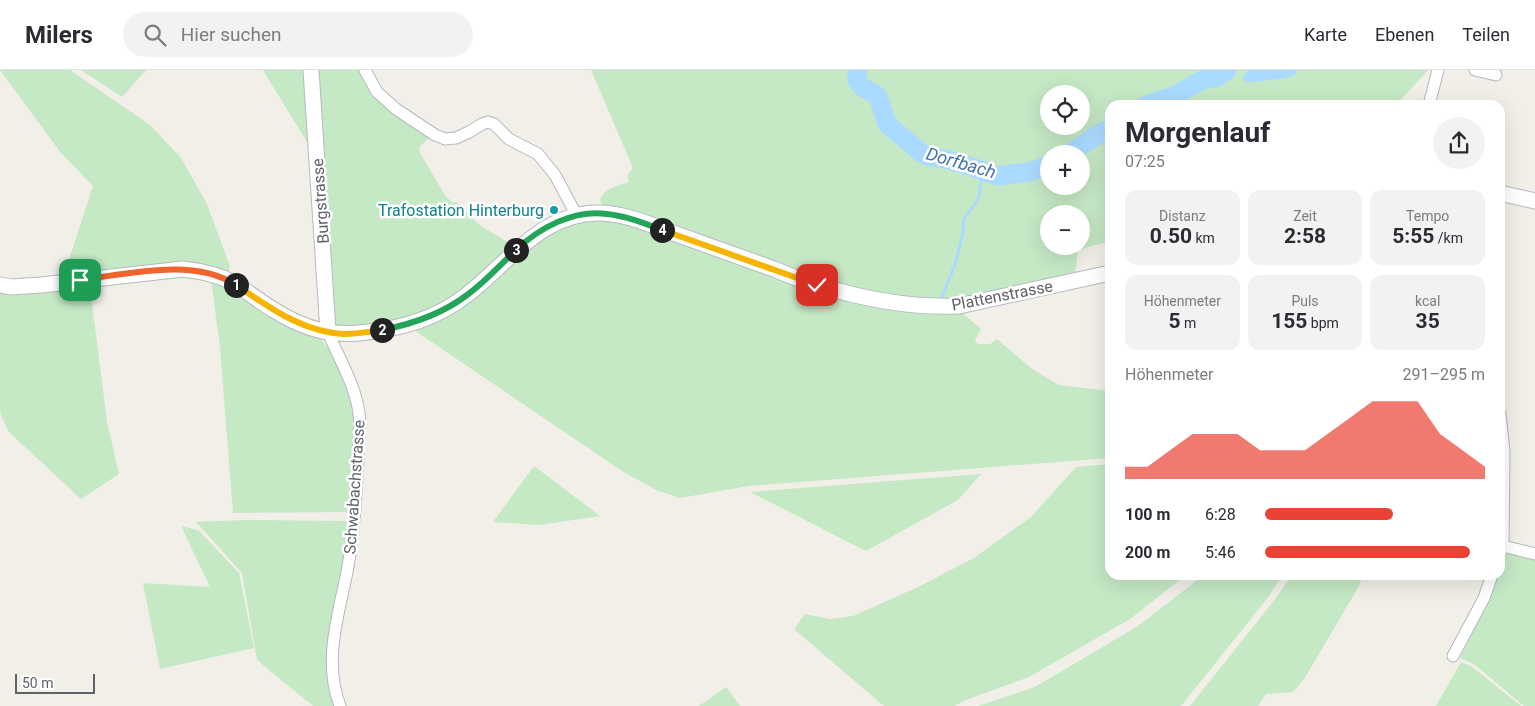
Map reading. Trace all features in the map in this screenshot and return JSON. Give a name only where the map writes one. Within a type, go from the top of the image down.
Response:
[{"type":"street","name":"Burgstrasse","points":[[311,70],[328,332]]},
{"type":"street","points":[[365,70],[377,92],[382,97],[396,109],[434,134],[445,139],[456,138],[488,122],[494,124],[509,138],[538,154],[556,175],[577,216]]},
{"type":"street","points":[[1430,100],[1438,70]]},
{"type":"street","points":[[1475,70],[1496,75]]},
{"type":"street","points":[[1505,194],[1535,201]]},
{"type":"street","name":"Plattenstrasse","points":[[0,285],[11,287],[41,285],[175,269],[205,272],[232,282],[275,311],[301,324],[328,332],[356,334],[402,326],[446,309],[468,295],[528,240],[550,226],[577,216],[605,213],[628,218],[817,285],[910,305],[934,307],[959,306],[1105,274]]},
{"type":"street","name":"Schwabachstrasse","points":[[328,332],[354,390],[360,416],[355,517],[331,656],[332,676],[340,706]]},
{"type":"street","points":[[1505,550],[1535,554]]},
{"type":"street","points":[[1454,656],[1484,598],[1490,580]]},
{"type":"green space","points":[[0,70],[70,70],[150,125],[181,158],[206,202],[230,266],[229,271],[63,278],[93,186],[61,153]]},
{"type":"green space","points":[[81,70],[146,70],[122,97]]},
{"type":"green space","points":[[263,70],[306,70],[312,150]]},
{"type":"green space","points":[[314,70],[362,70],[376,96],[419,132],[429,138],[420,146],[419,151],[446,197],[454,203],[456,201],[478,224],[511,244],[512,246],[465,293],[436,310],[387,325],[338,327],[335,324]]},
{"type":"green space","points":[[591,70],[1428,70],[1401,100],[1105,100],[1105,242],[1090,247],[1090,205],[1040,205],[1040,255],[1077,255],[1075,276],[957,301],[914,300],[822,282],[603,206],[600,200],[605,193],[612,188],[629,182],[627,176],[633,168]]},
{"type":"green space","points":[[597,218],[625,222],[817,290],[961,312],[981,329],[975,340],[977,344],[990,344],[997,339],[1032,369],[1059,385],[1105,390],[1105,458],[748,486],[680,498],[656,490],[622,471],[411,328],[497,274],[559,226]]},
{"type":"green space","points":[[211,279],[232,290],[284,325],[320,338],[333,355],[349,389],[355,417],[350,512],[233,513],[220,347]]},
{"type":"green space","points":[[87,286],[90,288],[107,422],[119,474],[81,499],[8,431],[0,412],[0,290]]},
{"type":"green space","points":[[1105,464],[1105,580],[1180,580],[1130,619],[1029,677],[963,701],[955,706],[884,706],[794,629],[805,614],[830,619],[853,616],[916,588],[974,558],[1031,517],[1076,467]]},
{"type":"green space","points":[[534,466],[600,516],[539,525],[493,522]]},
{"type":"green space","points":[[981,474],[958,500],[866,551],[750,492]]},
{"type":"green space","points":[[244,520],[346,521],[351,524],[327,651],[336,706],[313,706],[257,660],[242,573],[196,522]]},
{"type":"green space","points":[[181,526],[198,530],[239,573],[254,648],[160,669],[143,583],[210,587]]},
{"type":"green space","points":[[1505,550],[1535,558],[1535,706],[1524,706],[1474,664],[1460,658],[1488,602],[1495,580],[1505,580]]},
{"type":"green space","points":[[1198,580],[1280,580],[1266,600],[1181,706],[978,706],[1035,687],[1138,626]]},
{"type":"green space","points":[[1288,580],[1361,580],[1304,679],[1293,692],[1266,694],[1258,706],[1190,706]]},
{"type":"green space","points":[[1461,662],[1471,666],[1521,706],[1436,706]]},
{"type":"green space","points":[[726,687],[740,706],[699,706]]},
{"type":"water","points":[[1250,70],[1296,70],[1296,74],[1286,78],[1248,83],[1243,79]]},
{"type":"waterway","name":"Dorfbach","points":[[857,70],[857,81],[862,87],[878,96],[887,124],[924,155],[957,162],[998,176],[1029,172],[1040,168]]},
{"type":"waterway","name":"Dorfbach","points":[[1162,100],[1174,96],[1202,80],[1218,77],[1227,70]]},
{"type":"waterway","name":"Dorfbach","points":[[1082,145],[1105,131]]},
{"type":"waterway","points":[[942,297],[956,262],[964,219],[979,198],[982,170]]},
{"type":"place","name":"Trafostation Hinterburg","points":[[554,210]]},
{"type":"route","points":[[80,280],[159,270],[183,269],[205,272],[232,282],[275,311],[301,324],[328,332],[356,334],[402,326],[446,309],[468,295],[520,246],[536,234],[563,220],[585,214],[605,213],[628,218],[817,285]]}]
